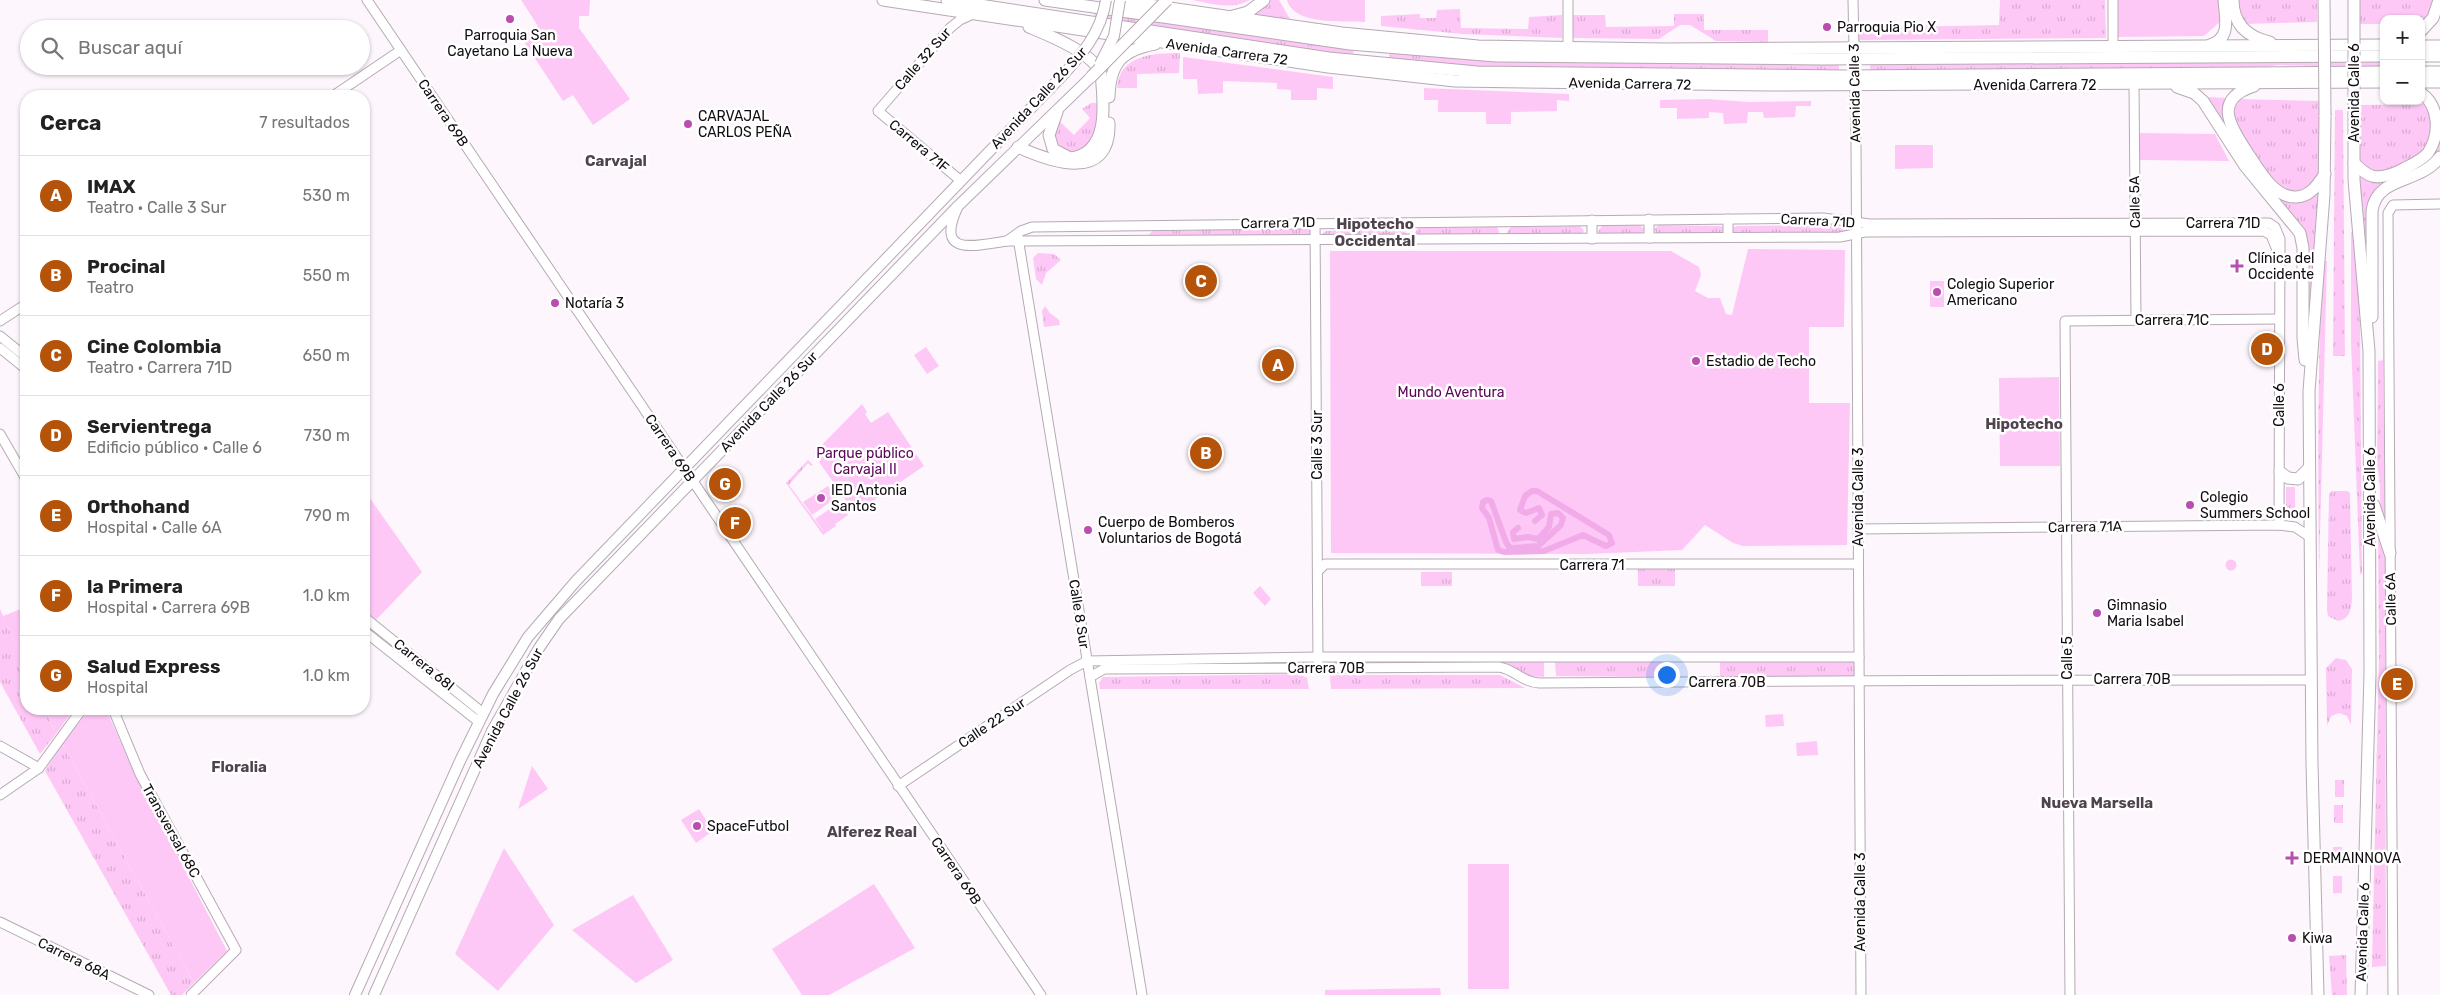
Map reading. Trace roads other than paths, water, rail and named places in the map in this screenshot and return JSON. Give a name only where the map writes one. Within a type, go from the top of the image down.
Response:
[{"type":"highway","name":"Avenida Carrera 72","points":[[883,0],[907,2],[973,14],[1365,71],[1449,80],[1744,85],[2009,74],[2380,72]]},
{"type":"highway","name":"Avenida Carrera 72","points":[[947,0],[1344,60],[1450,70],[2043,84],[2380,82]]},
{"type":"highway","name":"Avenida Carrera 72","points":[[1045,0],[1367,46],[1496,56],[1854,54],[1956,48],[2152,48],[2380,44]]},
{"type":"highway","name":"Avenida Carrera 72","points":[[1115,0],[1170,4],[1227,18],[1342,33],[1463,45],[1985,57],[2380,56]]},
{"type":"highway","points":[[1152,0],[1170,4]]},
{"type":"highway","points":[[1227,18],[1248,12],[1264,0]]},
{"type":"highway","points":[[2206,46],[2218,42],[2225,33],[2224,0]]},
{"type":"highway","points":[[2233,0],[2233,8],[2240,25],[2250,35],[2258,39],[2288,45]]},
{"type":"highway","points":[[2318,995],[2311,680],[2309,391],[2325,174],[2324,0]]},
{"type":"highway","name":"Avenida Calle 6","points":[[2354,0],[2354,163],[2369,351],[2370,490],[2370,682],[2361,995]]},
{"type":"highway","points":[[2425,27],[2434,18],[2439,0]]},
{"type":"highway","points":[[1091,77],[1170,4]]},
{"type":"highway","points":[[1013,20],[1067,45],[1089,59],[1100,70],[1102,125],[1098,141],[1094,146],[1075,157],[1065,157],[1058,153],[1051,146],[1049,135],[1057,112]]},
{"type":"highway","points":[[1316,39],[1342,33]]},
{"type":"highway","points":[[1018,147],[1059,163],[1077,164],[1093,158],[1101,152],[1108,140],[1109,83],[1118,61],[1136,49],[1164,42]]},
{"type":"highway","points":[[1463,45],[1496,56]]},
{"type":"highway","points":[[2425,46],[2440,46]]},
{"type":"highway","points":[[1956,48],[1985,57]]},
{"type":"highway","points":[[2135,57],[2152,48]]},
{"type":"highway","points":[[2425,56],[2440,56]]},
{"type":"highway","points":[[2425,72],[2440,72]]},
{"type":"highway","points":[[1496,82],[1518,73]]},
{"type":"highway","points":[[2134,84],[2175,73]]},
{"type":"highway","points":[[2009,74],[2043,84]]},
{"type":"highway","points":[[1717,75],[1744,85]]},
{"type":"highway","points":[[2425,82],[2440,82]]},
{"type":"highway","points":[[2262,83],[2236,94],[2228,108],[2229,123],[2247,152],[2274,188],[2287,195],[2296,197],[2306,194],[2316,188],[2325,174]]},
{"type":"highway","points":[[2168,84],[2188,91],[2203,100],[2245,166],[2300,233],[2303,248],[2303,338],[2309,391]]},
{"type":"highway","points":[[2354,163],[2368,175],[2380,177],[2398,172],[2427,154],[2437,138],[2439,122],[2435,108],[2425,97]]},
{"type":"highway","points":[[2369,351],[2373,292],[2372,211],[2375,199],[2385,187],[2423,172],[2440,157]]},
{"type":"highway","points":[[2280,472],[2288,478],[2298,479],[2309,468]]},
{"type":"highway","points":[[2370,490],[2390,553]]},
{"type":"main road","name":"Avenida Calle 26 Sur","points":[[354,995],[481,717],[516,654],[576,581],[1059,79],[1089,44],[1100,22],[1106,0]]},
{"type":"main road","name":"Avenida Calle 26 Sur","points":[[374,995],[492,731],[539,648],[571,607],[958,206],[1091,77],[1104,58],[1114,36],[1120,0]]},
{"type":"main road","points":[[350,995],[370,960]]},
{"type":"street","name":"Carrera 69B","points":[[367,0],[1041,995]]},
{"type":"street","points":[[1568,0],[1568,48]]},
{"type":"street","name":"Avenida Calle 3","points":[[1853,0],[1860,682],[1861,995]]},
{"type":"street","points":[[2113,0],[2113,48]]},
{"type":"street","name":"Calle 32 Sur","points":[[878,111],[950,28],[960,20],[973,14]]},
{"type":"street","points":[[370,71],[401,50]]},
{"type":"street","points":[[342,90],[364,75]]},
{"type":"street","name":"Calle 5A","points":[[2134,84],[2136,320]]},
{"type":"street","name":"Carrera 71F","points":[[878,111],[961,181]]},
{"type":"street","name":"Calle 6A","points":[[2393,995],[2388,213],[2394,205],[2440,204]]},
{"type":"street","name":"Carrera 71D","points":[[958,206],[950,231],[953,240],[958,245],[971,246],[1007,241],[1018,237],[1032,227],[1823,218],[1856,222],[2135,227]]},
{"type":"street","points":[[1728,219],[1728,237]]},
{"type":"street","points":[[1592,220],[1592,239]]},
{"type":"street","points":[[1649,220],[1649,238]]},
{"type":"street","points":[[1502,221],[1503,239]]},
{"type":"street","points":[[1410,222],[1411,240]]},
{"type":"street","name":"Calle 3 Sur","points":[[1315,223],[1318,668]]},
{"type":"street","name":"Carrera 71D","points":[[1018,237],[1315,241],[1592,239],[1840,236],[1856,234],[2269,223],[2275,227],[2279,235],[2279,255]]},
{"type":"street","name":"Calle 8 Sur","points":[[1018,237],[1142,995]]},
{"type":"street","name":"Calle 6","points":[[2279,255],[2279,525]]},
{"type":"street","points":[[0,322],[20,308]]},
{"type":"street","name":"Carrera 71C","points":[[2065,321],[2279,319]]},
{"type":"street","name":"Calle 5","points":[[2065,321],[2070,995]]},
{"type":"street","points":[[0,336],[20,352]]},
{"type":"street","points":[[0,348],[20,364]]},
{"type":"street","points":[[0,434],[20,469]]},
{"type":"street","name":"Carrera 71A","points":[[1858,529],[2279,525],[2295,527],[2310,537]]},
{"type":"street","points":[[1318,556],[1325,564],[1318,571]]},
{"type":"street","name":"Carrera 71","points":[[1325,564],[1858,564]]},
{"type":"street","name":"Carrera 68I","points":[[370,621],[481,717]]},
{"type":"street","name":"Carrera 68I","points":[[370,635],[481,717]]},
{"type":"street","name":"Carrera 70B","points":[[1087,661],[1318,658],[1859,657]]},
{"type":"street","name":"Calle 22 Sur","points":[[898,786],[1070,670],[1087,661]]},
{"type":"street","name":"Carrera 70B","points":[[1090,678],[1104,669],[1499,667],[1511,670],[1524,680],[1539,682],[1860,682],[2067,679],[2311,680]]},
{"type":"street","points":[[0,795],[39,768],[78,715]]},
{"type":"street","name":"Transversal 68C","points":[[115,715],[140,774],[236,950],[191,995]]},
{"type":"street","points":[[0,746],[39,768]]},
{"type":"street","name":"Carrera 68A","points":[[0,922],[149,995]]},
{"type":"waterway","points":[[1518,528],[1513,532],[1514,539],[1528,537],[1538,539],[1549,527],[1551,514],[1558,513],[1563,518],[1561,525],[1538,546],[1513,548],[1509,547],[1506,542],[1491,501],[1483,502],[1482,508],[1489,518],[1498,550],[1504,552],[1544,551],[1583,535],[1606,546],[1612,543],[1609,535],[1537,491],[1532,491],[1525,496],[1520,510],[1526,513],[1539,508],[1542,515],[1535,521]]},
{"type":"place","name":"Parroquia San Cayetano La Nueva","points":[[510,19]]},
{"type":"place","name":"Parroquia Pio X","points":[[1827,27]]},
{"type":"place","name":"CARVAJAL CARLOS PEÑA","points":[[688,124]]},
{"type":"place","name":"Clínica del Occidente","points":[[2237,266]]},
{"type":"place","name":"Cine Colombia","points":[[1201,281]]},
{"type":"place","name":"Colegio Superior Americano","points":[[1937,292]]},
{"type":"place","name":"Notaría 3","points":[[555,303]]},
{"type":"place","name":"Servientrega","points":[[2267,349]]},
{"type":"place","name":"Estadio de Techo","points":[[1696,361]]},
{"type":"place","name":"IMAX","points":[[1278,365]]},
{"type":"place","name":"Procinal","points":[[1206,453]]},
{"type":"place","name":"Salud Express","points":[[725,484]]},
{"type":"place","name":"IED Antonia Santos","points":[[821,498]]},
{"type":"place","name":"Colegio Summers School","points":[[2190,505]]},
{"type":"place","name":"la Primera","points":[[735,523]]},
{"type":"place","name":"Cuerpo de Bomberos Voluntarios de Bogotá","points":[[1088,530]]},
{"type":"place","name":"Gimnasio Maria Isabel","points":[[2097,613]]},
{"type":"place","name":"Orthohand","points":[[2397,684]]},
{"type":"place","name":"SpaceFutbol","points":[[697,826]]},
{"type":"place","name":"DERMAINNOVA","points":[[2292,858]]},
{"type":"place","name":"Kiwa","points":[[2292,938]]},
{"type":"district","name":"Carvajal","points":[[616,161]]},
{"type":"district","name":"Hipotecho Occidental","points":[[1375,232]]},
{"type":"district","name":"Hipotecho","points":[[2024,424]]},
{"type":"district","name":"Floralia","points":[[239,767]]},
{"type":"district","name":"Nueva Marsella","points":[[2097,803]]},
{"type":"district","name":"Alferez Real","points":[[872,832]]},
{"type":"park label","name":"Mundo Aventura","points":[[1451,392]]},
{"type":"park label","name":"Parque público Carvajal II","points":[[865,462]]}]
